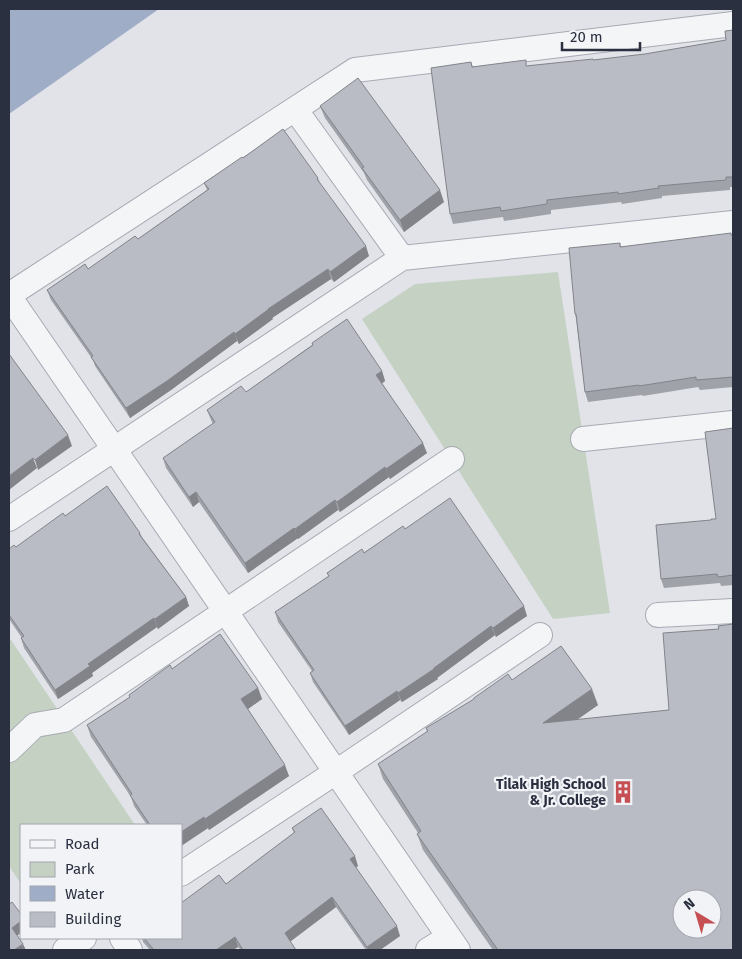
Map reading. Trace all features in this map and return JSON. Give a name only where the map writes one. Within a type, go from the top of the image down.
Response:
[{"type":"street","points":[[428,950],[453,944],[9,296],[354,70],[733,24]]},
{"type":"street","points":[[295,109],[402,258]]},
{"type":"street","points":[[9,519],[402,258],[733,223]]},
{"type":"street","points":[[583,439],[733,423]]},
{"type":"street","points":[[9,750],[35,725],[64,720],[452,460]]},
{"type":"street","points":[[658,615],[733,611]]},
{"type":"street","points":[[182,873],[540,635]]},
{"type":"street","points":[[65,950],[82,939]]},
{"type":"street","points":[[123,939],[130,950]]},
{"type":"green space","points":[[558,272],[610,613],[553,619],[362,319],[415,284]]},
{"type":"green space","points":[[9,637],[134,824],[20,824],[20,882],[9,866]]},
{"type":"water","points":[[9,9],[159,9],[9,114]]},
{"type":"building","points":[[733,30],[733,177],[726,177],[726,180],[658,186],[659,188],[618,194],[618,192],[547,200],[547,204],[501,211],[500,207],[450,214],[431,68],[471,62],[472,67],[526,60],[526,66],[645,54],[726,40],[725,31]]},
{"type":"building","points":[[358,78],[440,190],[400,220],[320,106]]},
{"type":"building","points":[[283,129],[366,246],[330,272],[328,269],[268,309],[235,334],[234,332],[167,381],[126,408],[91,357],[93,356],[47,290],[85,264],[88,269],[135,236],[138,239],[209,189],[204,183]]},
{"type":"building","points":[[731,233],[733,235],[733,377],[696,380],[696,377],[585,392],[569,248],[620,243],[620,247]]},
{"type":"building","points":[[347,319],[382,371],[376,375],[423,443],[386,469],[385,467],[337,502],[335,500],[245,563],[196,492],[189,497],[163,458],[215,422],[207,410],[241,386],[246,392]]},
{"type":"building","points":[[9,354],[68,435],[35,460],[33,458],[9,476]]},
{"type":"building","points":[[733,428],[733,575],[718,577],[717,574],[661,579],[656,525],[716,519],[705,432]]},
{"type":"building","points":[[107,486],[139,534],[186,597],[88,664],[90,666],[55,690],[21,638],[24,636],[9,615],[9,549],[14,545],[16,547],[63,513],[65,516]]},
{"type":"building","points":[[450,498],[524,606],[493,628],[491,626],[434,669],[345,726],[310,673],[314,670],[275,612],[329,576],[327,573],[362,549],[364,553],[403,526],[405,529]]},
{"type":"building","name":"Tilak High School & Jr. College","points":[[733,624],[733,950],[498,950],[417,834],[421,831],[378,764],[428,731],[426,728],[474,699],[508,674],[512,680],[561,646],[592,689],[543,723],[669,710],[663,633],[719,629],[718,626]]},
{"type":"building","points":[[220,634],[258,688],[241,699],[285,765],[205,819],[204,817],[182,831],[182,824],[149,824],[87,725],[130,697],[129,695],[170,665],[172,669]]},
{"type":"building","points":[[321,808],[355,856],[350,859],[397,926],[367,947],[332,897],[285,933],[296,950],[243,950],[235,937],[216,950],[154,950],[145,939],[182,939],[182,902],[219,875],[226,884],[295,832],[292,828]]},
{"type":"building","points":[[12,902],[20,913],[20,922],[12,928],[23,944],[14,950],[9,950],[9,904]]},
{"type":"place","name":"Tilak High School & Jr. College","points":[[623,792]]}]
